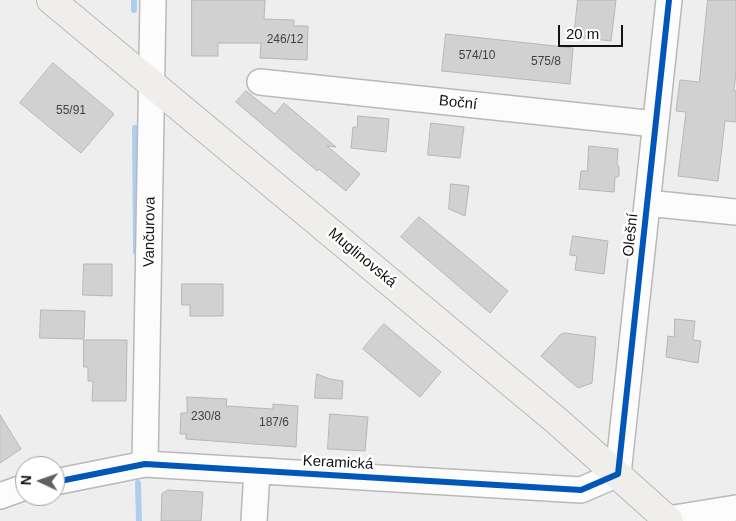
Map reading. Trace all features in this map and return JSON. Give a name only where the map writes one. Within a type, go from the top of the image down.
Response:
[{"type":"main road","name":"Muglinovská","points":[[51,0],[557,421],[668,520]]},
{"type":"street","name":"Vančurova","points":[[146,464],[153,0]]},
{"type":"street","name":"Olešní","points":[[618,474],[669,0]]},
{"type":"street","name":"Boční","points":[[260,82],[655,124]]},
{"type":"street","name":"Olešní","points":[[647,203],[736,212]]},
{"type":"street","name":"Keramická","points":[[65,480],[146,464],[581,490],[618,474]]},
{"type":"street","points":[[254,521],[258,471]]},
{"type":"street","points":[[0,496],[15,491]]},
{"type":"street","points":[[668,520],[736,508]]},
{"type":"building","points":[[192,0],[265,0],[264,19],[294,20],[294,26],[308,26],[307,60],[260,58],[261,43],[218,43],[218,56],[192,56]]},
{"type":"building","points":[[578,0],[616,0],[611,41],[574,37]]},
{"type":"building","points":[[708,0],[736,0],[736,71],[734,91],[736,91],[736,122],[725,121],[718,181],[678,176],[686,112],[676,111],[680,80],[699,82]]},
{"type":"building","points":[[446,34],[573,48],[570,84],[442,71]]},
{"type":"building","points":[[53,63],[114,114],[81,153],[20,103]]},
{"type":"building","points":[[246,91],[275,114],[284,103],[336,147],[327,146],[360,174],[346,191],[319,169],[317,171],[236,102]]},
{"type":"building","points":[[358,116],[389,119],[386,152],[351,148],[353,127],[357,127]]},
{"type":"building","points":[[431,123],[464,127],[460,158],[428,155]]},
{"type":"building","points":[[589,146],[618,149],[617,164],[619,176],[615,178],[614,192],[579,189],[581,171],[587,171]]},
{"type":"building","points":[[451,184],[469,186],[465,216],[449,209]]},
{"type":"building","points":[[419,217],[508,291],[490,313],[401,237]]},
{"type":"building","points":[[573,236],[608,241],[604,274],[575,270],[577,256],[570,255]]},
{"type":"building","points":[[84,264],[112,264],[112,296],[83,295]]},
{"type":"building","points":[[182,284],[223,284],[223,316],[190,316],[190,305],[182,305]]},
{"type":"building","points":[[41,310],[85,311],[84,339],[40,338]]},
{"type":"building","points":[[675,319],[695,321],[693,340],[701,341],[698,363],[666,357],[668,336],[674,337]]},
{"type":"building","points":[[384,324],[441,372],[420,397],[363,349]]},
{"type":"building","points":[[564,333],[596,337],[592,383],[578,388],[541,356]]},
{"type":"building","points":[[84,340],[127,340],[126,401],[92,401],[93,381],[88,381],[88,367],[84,367]]},
{"type":"building","points":[[317,374],[343,381],[342,399],[315,398]]},
{"type":"building","points":[[187,397],[227,399],[226,406],[273,409],[273,404],[298,406],[296,447],[186,439],[186,434],[180,434],[181,413],[187,413]]},
{"type":"building","points":[[330,414],[368,417],[365,451],[328,449]]},
{"type":"building","points":[[0,415],[21,449],[0,463]]},
{"type":"building","points":[[168,490],[203,492],[201,521],[161,521],[162,494]]},
{"type":"waterway","points":[[134,0],[134,10]]},
{"type":"waterway","points":[[135,128],[136,252]]},
{"type":"waterway","points":[[138,483],[139,521]]},
{"type":"cycle path","points":[[65,480],[145,464],[581,490],[618,474],[669,0]]}]
